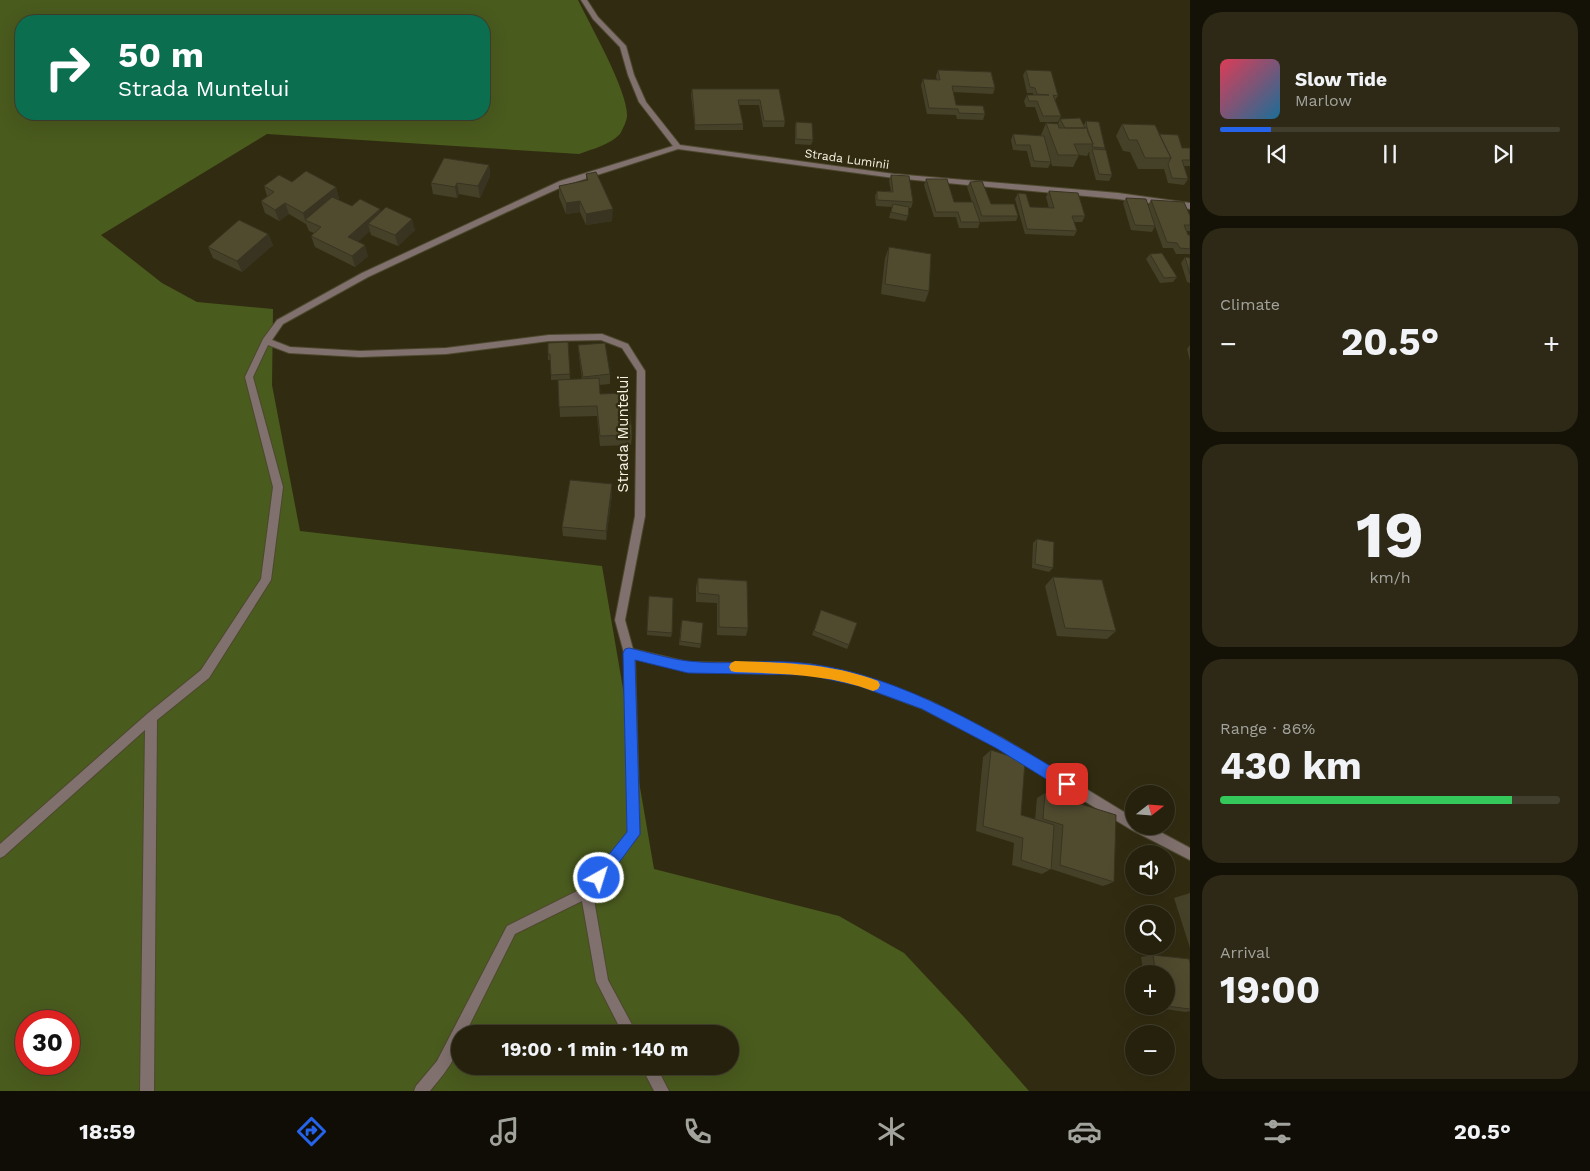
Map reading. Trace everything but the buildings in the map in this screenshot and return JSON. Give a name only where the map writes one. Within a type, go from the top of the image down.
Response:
[{"type":"street","points":[[0,852],[151,718],[205,674],[266,580],[278,488],[249,377],[266,342],[280,322],[365,275],[519,202],[563,183],[678,147],[643,102],[631,75],[623,46],[595,18],[584,0]]},
{"type":"street","name":"Strada Luminii","points":[[678,147],[894,176],[1118,196],[1190,206]]},
{"type":"street","name":"Strada Muntelui","points":[[266,342],[289,350],[360,354],[446,351],[548,338],[602,337],[625,346],[641,371],[640,516],[620,620],[629,653],[634,834],[587,892]]},
{"type":"street","points":[[629,653],[688,667],[809,669],[859,680],[926,705],[1000,743],[1125,820]]},
{"type":"street","points":[[147,1091],[151,718]]},
{"type":"street","points":[[1153,835],[1190,854]]},
{"type":"street","points":[[421,1091],[442,1066],[511,930],[587,892],[602,981],[625,1025]]},
{"type":"street","points":[[653,1075],[662,1091]]},
{"type":"green space","points":[[0,0],[578,0],[615,75],[626,105],[627,118],[620,134],[606,144],[579,154],[267,134],[101,235],[162,283],[197,302],[273,309],[272,385],[300,531],[602,566],[654,869],[839,916],[904,953],[964,1017],[1029,1091],[0,1091]]},
{"type":"slow traffic","points":[[735,667],[809,669],[873,685]]},
{"type":"route","points":[[599,878],[634,834],[629,653],[688,667],[809,669],[859,680],[926,705],[1000,743],[1067,784]]}]
